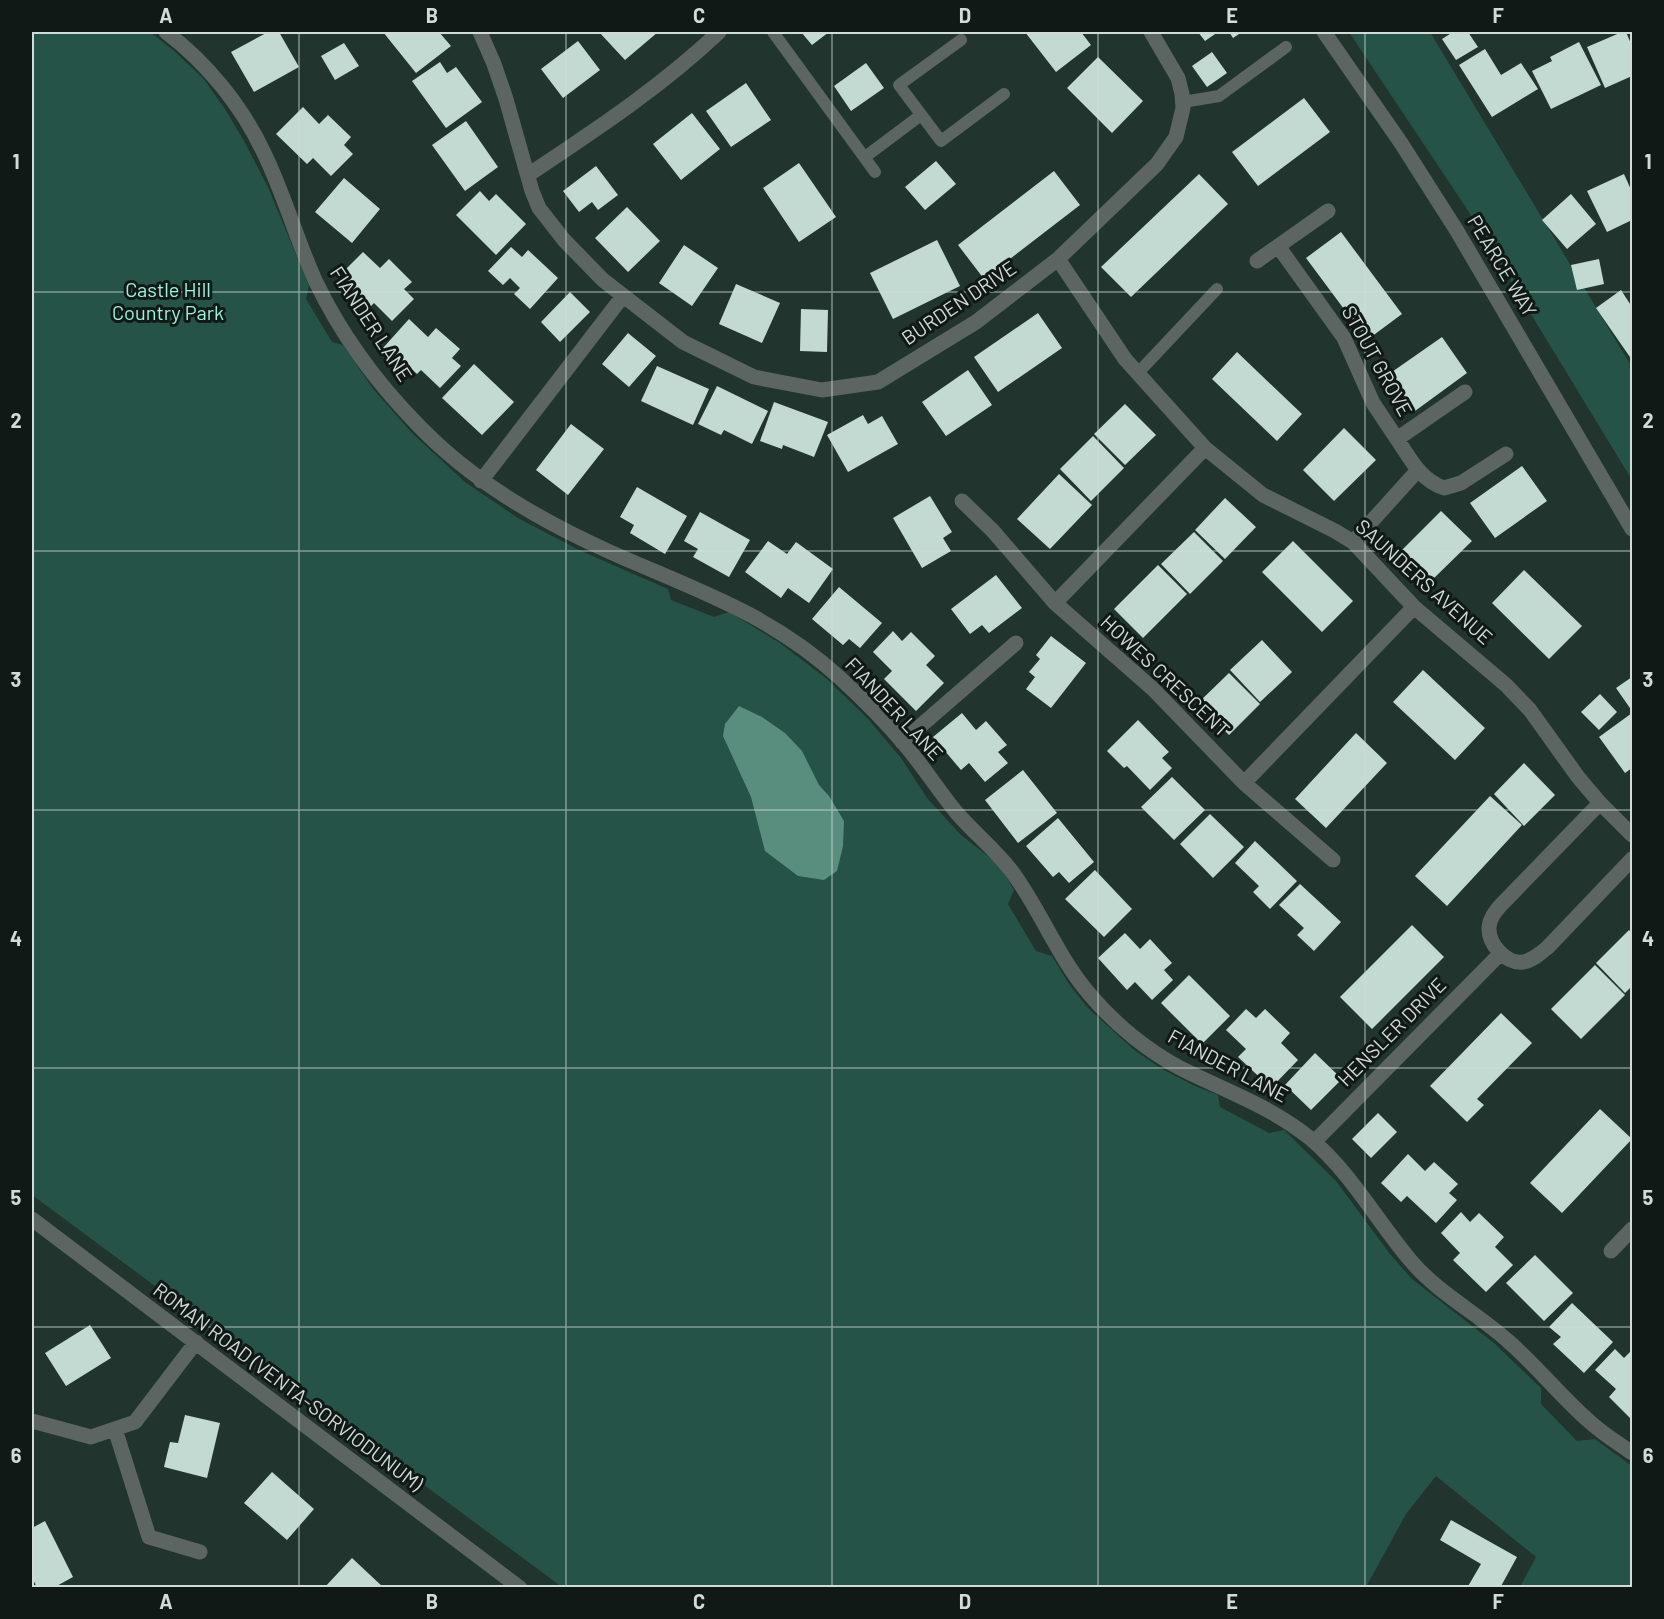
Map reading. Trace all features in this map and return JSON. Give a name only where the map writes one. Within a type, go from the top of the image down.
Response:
[{"type":"street","name":"FIANDER LANE","points":[[166,32],[194,55],[247,120],[265,154],[318,285],[333,313],[390,395],[424,432],[499,494],[606,550],[720,598],[784,634],[838,676],[902,742],[949,804],[1010,869],[1075,976],[1113,1018],[1132,1035],[1177,1066],[1272,1112],[1314,1142],[1377,1214],[1411,1260],[1430,1280],[1509,1342],[1591,1423],[1632,1453]]},
{"type":"street","name":"BURDEN DRIVE","points":[[480,32],[500,81],[532,191],[549,222],[590,267],[623,296],[683,342],[754,377],[822,390],[878,382],[976,322],[1058,259],[1134,189],[1169,150],[1181,125],[1183,102],[1178,78],[1151,32]]},
{"type":"street","points":[[528,176],[647,93],[682,66],[719,32]]},
{"type":"street","name":"PEARCE WAY","points":[[1324,32],[1401,143],[1457,231],[1632,529]]},
{"type":"street","points":[[1257,261],[1328,212]]},
{"type":"street","name":"STOUT GROVE","points":[[1278,246],[1344,338],[1372,403],[1427,480],[1444,488],[1452,486],[1461,483],[1506,454]]},
{"type":"street","name":"SAUNDERS AVENUE","points":[[1058,259],[1103,329],[1137,374],[1205,448],[1263,495],[1353,542],[1414,607],[1506,685],[1530,710],[1578,777],[1600,802],[1630,828]]},
{"type":"street","points":[[481,481],[623,296]]},
{"type":"street","name":"STOUT GROVE","points":[[1397,439],[1465,392]]},
{"type":"street","points":[[1054,603],[1205,448]]},
{"type":"street","points":[[1353,542],[1418,470]]},
{"type":"street","name":"HOWES CRESCENT","points":[[962,501],[993,531],[1054,603],[1153,689],[1244,783],[1333,860]]},
{"type":"street","points":[[1244,783],[1414,607]]},
{"type":"street","points":[[902,742],[1016,643]]},
{"type":"street","points":[[1600,802],[1500,906],[1492,917],[1489,927],[1494,946],[1516,962],[1525,962],[1536,957],[1564,931],[1632,859]]},
{"type":"street","name":"HENSLER DRIVE","points":[[1314,1142],[1501,953]]},
{"type":"street","name":"ROMAN ROAD (VENTA-SORVIODUNUM)","points":[[32,1219],[520,1587]]},
{"type":"street","points":[[1611,1251],[1632,1229]]},
{"type":"street","points":[[32,1421],[92,1437],[135,1422],[196,1342]]},
{"type":"street","points":[[115,1429],[149,1537],[200,1552]]},
{"type":"lane","points":[[773,32],[875,172]]},
{"type":"lane","points":[[961,40],[899,85],[941,141],[1004,94]]},
{"type":"lane","points":[[1183,102],[1219,96],[1286,47]]},
{"type":"lane","points":[[865,157],[921,115]]},
{"type":"lane","points":[[1137,374],[1217,289]]},
{"type":"green space","name":"Castle Hill Country Park","points":[[32,32],[150,32],[203,78],[225,109],[268,187],[309,286],[306,299],[332,342],[343,345],[374,390],[412,433],[465,482],[518,518],[579,550],[668,589],[671,600],[714,617],[729,612],[780,643],[827,679],[868,719],[901,758],[927,798],[961,835],[993,860],[1004,872],[1014,890],[1008,904],[1036,951],[1052,956],[1069,984],[1088,1008],[1133,1049],[1162,1069],[1218,1095],[1220,1107],[1269,1133],[1284,1130],[1336,1181],[1390,1254],[1412,1279],[1494,1343],[1541,1388],[1541,1404],[1577,1441],[1595,1439],[1632,1466],[1632,1587],[1520,1587],[1536,1557],[1436,1476],[1406,1514],[1366,1587],[562,1587],[32,1195]]},
{"type":"green space","points":[[1349,32],[1430,32],[1632,367],[1632,480],[1465,206]]},
{"type":"shaded area","points":[[739,706],[762,717],[785,733],[802,751],[819,785],[829,796],[844,821],[843,846],[837,871],[824,880],[798,876],[765,851],[751,797],[723,736],[725,724]]},
{"type":"building","points":[[268,32],[279,32],[299,67],[254,92],[231,52]]},
{"type":"building","points":[[383,32],[439,32],[451,46],[416,73]]},
{"type":"building","points":[[599,32],[658,32],[625,60]]},
{"type":"building","points":[[801,32],[829,32],[812,45]]},
{"type":"building","points":[[1025,32],[1081,32],[1091,45],[1056,72]]},
{"type":"building","points":[[1198,32],[1218,32],[1205,41]]},
{"type":"building","points":[[1229,32],[1242,32],[1233,38]]},
{"type":"building","points":[[1453,32],[1468,32],[1478,47],[1456,60],[1442,39]]},
{"type":"building","points":[[1626,32],[1632,46],[1632,76],[1605,88],[1587,47]]},
{"type":"building","points":[[578,41],[600,70],[563,98],[541,69]]},
{"type":"building","points":[[1579,42],[1601,85],[1551,109],[1532,71],[1552,61],[1550,57]]},
{"type":"building","points":[[344,43],[359,66],[335,80],[321,56]]},
{"type":"building","points":[[1485,49],[1501,75],[1521,63],[1538,89],[1492,117],[1459,65]]},
{"type":"building","points":[[1212,52],[1227,73],[1207,87],[1192,66]]},
{"type":"building","points":[[1098,57],[1143,101],[1112,133],[1067,88]]},
{"type":"building","points":[[440,62],[447,73],[456,67],[482,102],[446,128],[412,81]]},
{"type":"building","points":[[866,63],[884,88],[851,111],[834,86]]},
{"type":"building","points":[[746,83],[771,120],[731,147],[706,111]]},
{"type":"building","points":[[1304,98],[1330,132],[1258,186],[1232,152]]},
{"type":"building","points":[[303,107],[319,124],[328,115],[351,137],[344,145],[353,154],[331,176],[313,158],[307,164],[276,134]]},
{"type":"building","points":[[692,113],[720,149],[681,180],[653,144]]},
{"type":"building","points":[[466,121],[498,167],[465,191],[432,145]]},
{"type":"building","points":[[936,161],[956,184],[925,210],[905,187]]},
{"type":"building","points":[[799,163],[836,217],[799,242],[763,188]]},
{"type":"building","points":[[596,166],[618,195],[598,210],[592,202],[579,212],[563,191]]},
{"type":"building","points":[[1054,171],[1080,205],[984,279],[958,245]]},
{"type":"building","points":[[1199,174],[1228,204],[1131,297],[1101,267]]},
{"type":"building","points":[[1624,174],[1632,192],[1632,220],[1607,232],[1587,191]]},
{"type":"building","points":[[344,178],[380,209],[352,243],[315,212]]},
{"type":"building","points":[[480,191],[489,201],[496,194],[526,224],[496,255],[456,215]]},
{"type":"building","points":[[1571,194],[1596,224],[1567,249],[1542,220]]},
{"type":"building","points":[[627,207],[660,241],[628,272],[595,238]]},
{"type":"building","points":[[1341,232],[1402,314],[1367,340],[1306,258]]},
{"type":"building","points":[[937,240],[960,286],[893,319],[870,273]]},
{"type":"building","points":[[684,245],[718,268],[692,306],[659,283]]},
{"type":"building","points":[[511,247],[522,257],[528,250],[558,278],[530,309],[514,294],[520,288],[510,278],[503,285],[488,271]]},
{"type":"building","points":[[363,252],[380,268],[389,259],[412,282],[404,289],[414,299],[392,321],[374,303],[368,309],[337,278]]},
{"type":"building","points":[[1599,259],[1604,284],[1577,290],[1571,265]]},
{"type":"building","points":[[736,284],[780,303],[762,343],[719,324]]},
{"type":"building","points":[[1621,290],[1632,307],[1632,360],[1596,308]]},
{"type":"building","points":[[570,292],[590,312],[560,342],[541,322]]},
{"type":"building","points":[[801,309],[828,310],[827,352],[800,351]]},
{"type":"building","points":[[1038,313],[1062,348],[998,392],[974,357]]},
{"type":"building","points":[[409,319],[428,337],[436,328],[460,349],[452,358],[461,366],[440,388],[421,370],[417,374],[405,363],[403,366],[383,348]]},
{"type":"building","points":[[628,333],[656,356],[629,387],[602,364]]},
{"type":"building","points":[[1442,337],[1467,373],[1415,411],[1389,374]]},
{"type":"building","points":[[1237,352],[1302,414],[1277,441],[1212,379]]},
{"type":"building","points":[[474,364],[514,402],[482,435],[442,398]]},
{"type":"building","points":[[657,366],[709,389],[693,425],[641,401]]},
{"type":"building","points":[[968,370],[992,405],[946,436],[922,402]]},
{"type":"building","points":[[717,386],[768,411],[752,444],[724,430],[721,435],[698,424]]},
{"type":"building","points":[[774,402],[828,422],[814,457],[783,445],[782,449],[760,441]]},
{"type":"building","points":[[1125,404],[1156,435],[1125,465],[1094,434]]},
{"type":"building","points":[[863,415],[868,424],[882,416],[898,444],[848,472],[827,435]]},
{"type":"building","points":[[571,424],[604,449],[568,495],[536,470]]},
{"type":"building","points":[[1344,428],[1376,460],[1334,501],[1303,470]]},
{"type":"building","points":[[1093,436],[1124,468],[1091,501],[1060,469]]},
{"type":"building","points":[[1522,466],[1547,501],[1495,538],[1470,503]]},
{"type":"building","points":[[1059,474],[1092,505],[1050,549],[1017,519]]},
{"type":"building","points":[[637,487],[687,516],[665,554],[630,533],[634,525],[620,517]]},
{"type":"building","points":[[930,496],[952,532],[943,538],[951,551],[922,568],[893,518]]},
{"type":"building","points":[[1225,498],[1256,527],[1225,559],[1195,530]]},
{"type":"building","points":[[1441,511],[1472,541],[1430,582],[1400,552]]},
{"type":"building","points":[[700,512],[750,540],[729,577],[693,557],[698,549],[684,541]]},
{"type":"building","points":[[1194,532],[1223,561],[1190,594],[1161,564]]},
{"type":"building","points":[[768,541],[787,554],[796,542],[833,569],[809,603],[788,588],[781,598],[745,572]]},
{"type":"building","points":[[1293,541],[1353,601],[1322,632],[1262,572]]},
{"type":"building","points":[[1158,565],[1187,594],[1143,638],[1114,609]]},
{"type":"building","points":[[1524,570],[1582,626],[1549,659],[1492,603]]},
{"type":"building","points":[[996,575],[1022,608],[989,633],[982,625],[970,634],[951,609]]},
{"type":"building","points":[[839,587],[882,623],[860,648],[849,639],[843,645],[812,619]]},
{"type":"building","points":[[893,631],[902,641],[911,632],[935,656],[926,665],[944,683],[916,711],[884,679],[892,671],[873,652]]},
{"type":"building","points":[[1051,636],[1086,663],[1051,708],[1026,689],[1035,677],[1029,672],[1040,659],[1036,655]]},
{"type":"building","points":[[1262,640],[1292,672],[1260,702],[1230,670]]},
{"type":"building","points":[[1423,670],[1485,728],[1455,760],[1393,702]]},
{"type":"building","points":[[1229,673],[1260,704],[1229,735],[1198,703]]},
{"type":"building","points":[[1632,677],[1632,711],[1616,688]]},
{"type":"building","points":[[1600,694],[1617,712],[1599,730],[1581,712]]},
{"type":"building","points":[[962,713],[976,730],[986,721],[1007,745],[998,752],[1008,763],[985,782],[969,763],[961,770],[933,737]]},
{"type":"building","points":[[1632,713],[1632,768],[1625,773],[1599,737]]},
{"type":"building","points":[[1138,720],[1169,752],[1162,758],[1172,768],[1150,790],[1127,766],[1124,768],[1107,751]]},
{"type":"building","points":[[1356,733],[1387,763],[1326,828],[1295,799]]},
{"type":"building","points":[[1524,763],[1555,795],[1524,826],[1494,794]]},
{"type":"building","points":[[1023,770],[1057,813],[1018,843],[985,800]]},
{"type":"building","points":[[1172,777],[1205,810],[1174,840],[1141,807]]},
{"type":"building","points":[[1490,796],[1522,825],[1447,906],[1415,876]]},
{"type":"building","points":[[1210,814],[1244,847],[1213,878],[1180,844]]},
{"type":"building","points":[[1058,818],[1094,862],[1069,883],[1059,872],[1053,877],[1026,846]]},
{"type":"building","points":[[1255,841],[1297,881],[1270,909],[1253,892],[1259,886],[1235,863]]},
{"type":"building","points":[[1095,870],[1132,909],[1104,937],[1065,899]]},
{"type":"building","points":[[1300,884],[1341,922],[1314,951],[1297,935],[1304,928],[1279,905]]},
{"type":"building","points":[[1412,925],[1444,957],[1372,1029],[1340,997]]},
{"type":"building","points":[[1629,930],[1632,934],[1632,986],[1625,993],[1596,963]]},
{"type":"building","points":[[1125,933],[1140,949],[1150,939],[1172,963],[1164,970],[1173,980],[1152,1000],[1135,982],[1127,990],[1098,958]]},
{"type":"building","points":[[1595,965],[1625,995],[1581,1039],[1551,1009]]},
{"type":"building","points":[[1189,975],[1230,1016],[1202,1044],[1161,1003]]},
{"type":"building","points":[[1246,1009],[1256,1018],[1265,1009],[1290,1033],[1281,1043],[1298,1060],[1271,1088],[1238,1057],[1246,1049],[1226,1030]]},
{"type":"building","points":[[1501,1013],[1532,1043],[1477,1099],[1484,1105],[1467,1122],[1430,1086]]},
{"type":"building","points":[[1315,1053],[1342,1079],[1311,1110],[1285,1085]]},
{"type":"building","points":[[1600,1109],[1632,1139],[1562,1213],[1530,1183]]},
{"type":"building","points":[[1378,1113],[1397,1132],[1371,1158],[1352,1139]]},
{"type":"building","points":[[1408,1154],[1425,1171],[1434,1162],[1458,1184],[1449,1193],[1457,1200],[1436,1223],[1407,1196],[1401,1202],[1381,1183]]},
{"type":"building","points":[[1461,1212],[1470,1222],[1479,1213],[1504,1237],[1495,1247],[1513,1265],[1486,1292],[1453,1260],[1460,1253],[1441,1233]]},
{"type":"building","points":[[1535,1255],[1573,1293],[1544,1321],[1506,1283]]},
{"type":"building","points":[[1572,1303],[1613,1342],[1584,1373],[1553,1344],[1561,1337],[1549,1327]]},
{"type":"building","points":[[90,1325],[111,1358],[66,1386],[45,1353]]},
{"type":"building","points":[[1615,1349],[1624,1358],[1632,1350],[1632,1420],[1609,1397],[1616,1389],[1595,1370]]},
{"type":"building","points":[[185,1415],[220,1423],[207,1478],[164,1467],[170,1442],[178,1443]]},
{"type":"building","points":[[272,1472],[314,1509],[287,1540],[244,1503]]},
{"type":"building","points":[[1451,1520],[1517,1557],[1500,1588],[1467,1588],[1481,1564],[1440,1540]]},
{"type":"building","points":[[45,1521],[73,1577],[53,1588],[37,1588],[32,1577],[32,1528]]},
{"type":"building","points":[[352,1558],[384,1588],[324,1588]]}]
